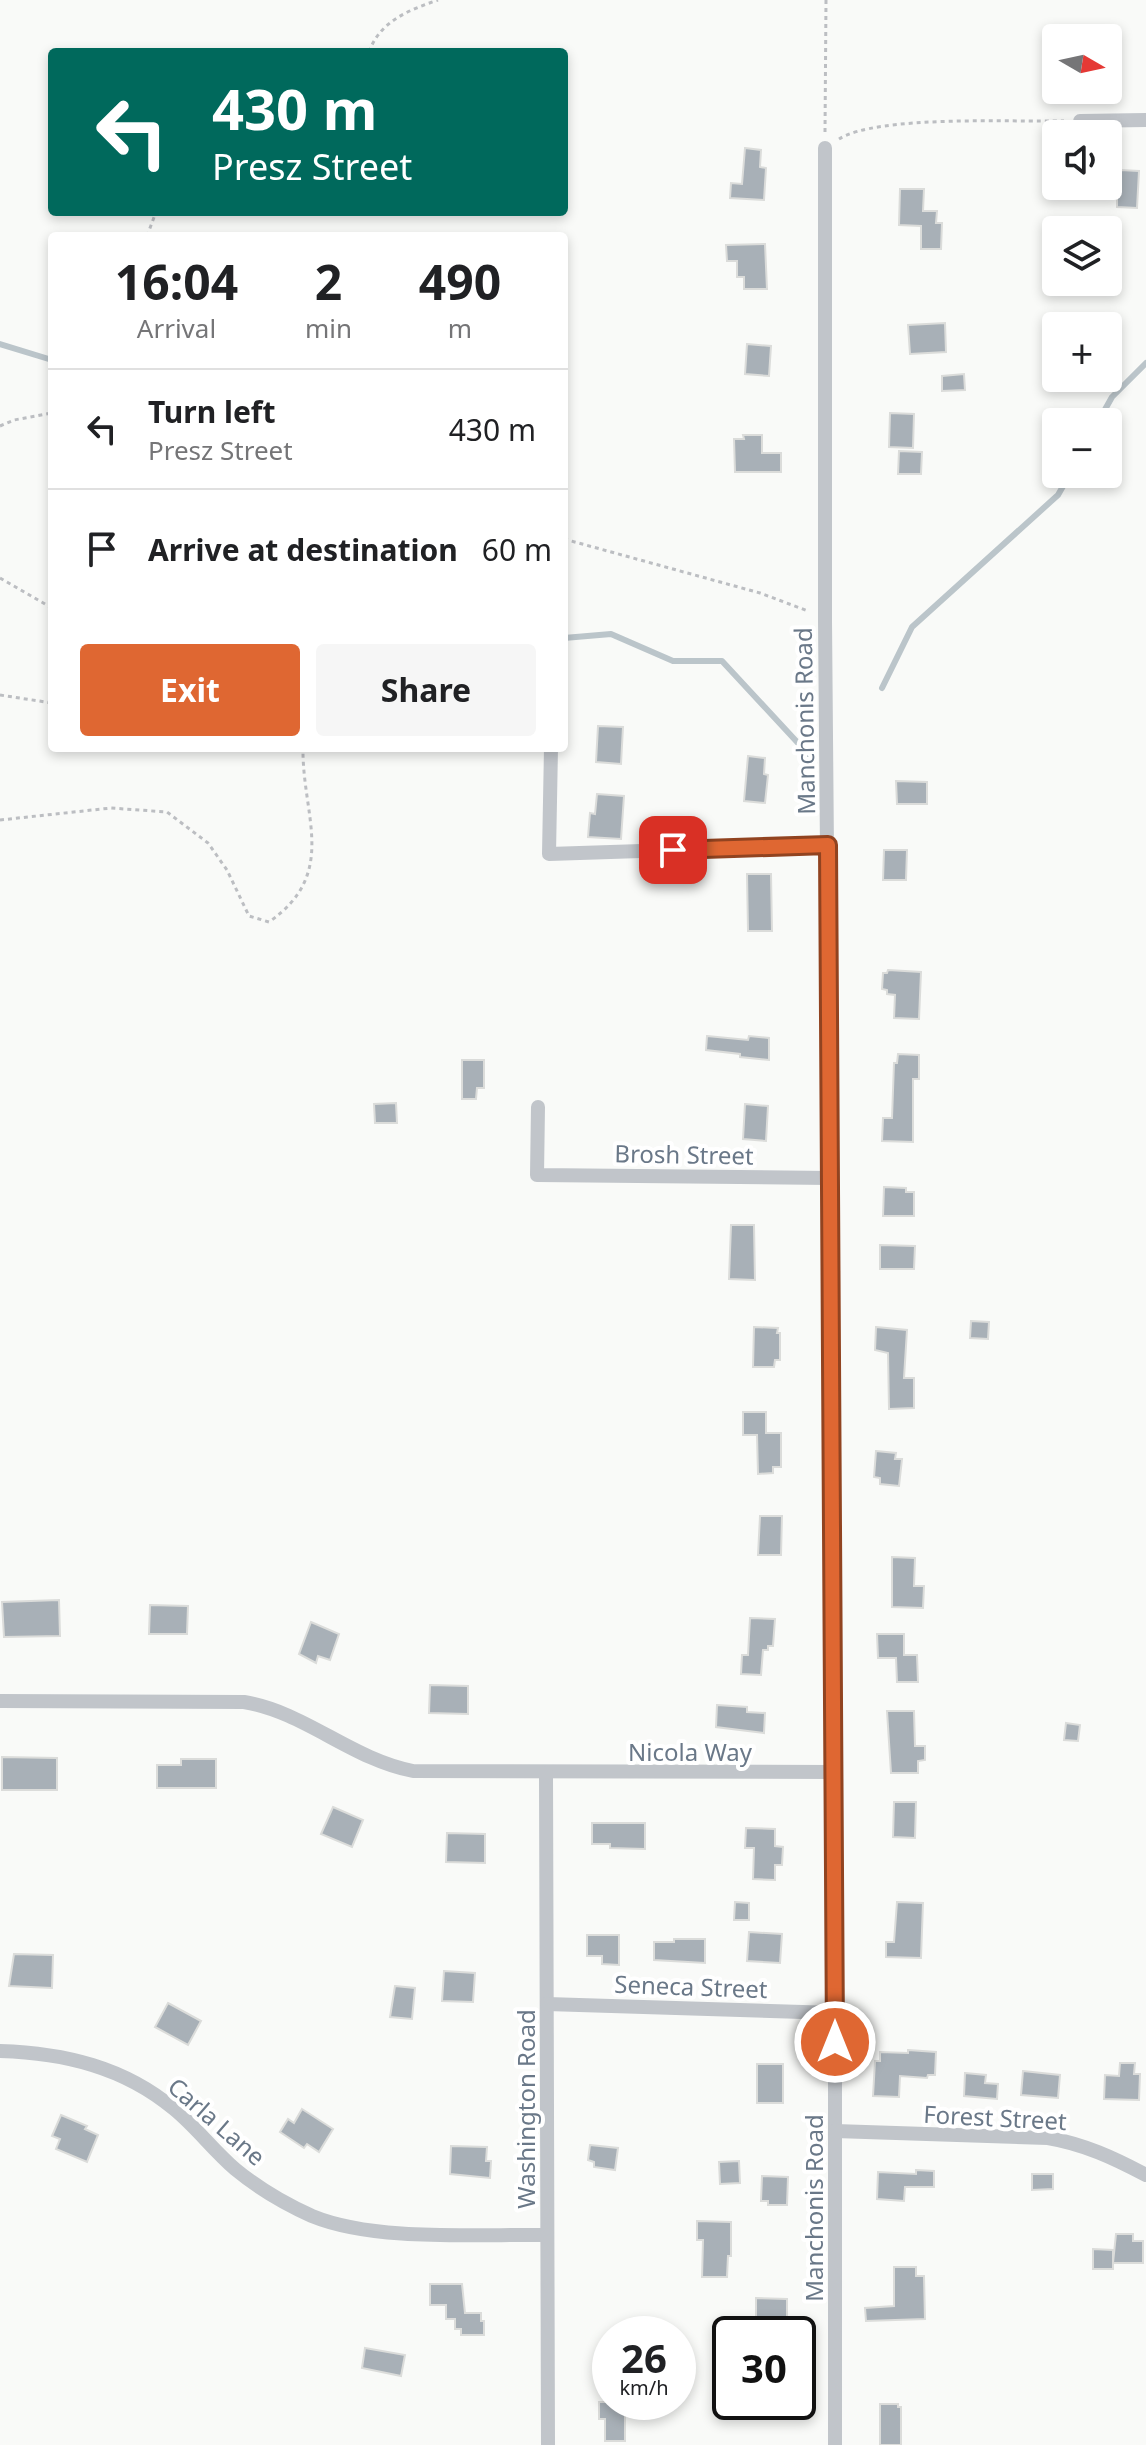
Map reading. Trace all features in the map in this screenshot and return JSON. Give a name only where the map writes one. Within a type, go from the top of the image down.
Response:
[{"type":"street","points":[[1122,120],[1146,120]]},
{"type":"street","name":"Manchonis Road","points":[[825,148],[825,621],[835,1772],[835,2445]]},
{"type":"street","points":[[551,752],[549,854],[828,845]]},
{"type":"street","name":"Brosh Street","points":[[538,1107],[537,1175],[830,1178]]},
{"type":"street","points":[[0,1701],[244,1702],[283,1712],[365,1756],[397,1768],[438,1773],[546,1773]]},
{"type":"street","name":"Nicola Way","points":[[546,1773],[835,1772]]},
{"type":"street","name":"Washington Road","points":[[546,1773],[548,2445]]},
{"type":"street","name":"Seneca Street","points":[[547,2004],[835,2013]]},
{"type":"street","name":"Carla Lane","points":[[0,2051],[50,2054],[78,2060],[131,2079],[176,2110],[234,2168],[259,2187],[314,2217],[374,2231],[547,2235]]},
{"type":"street","name":"Forest Street","points":[[835,2131],[1048,2138],[1077,2143],[1146,2175]]},
{"type":"path","points":[[371,48],[383,27],[411,10],[438,0]]},
{"type":"path","points":[[825,148],[826,0]]},
{"type":"path","points":[[825,148],[852,131],[906,124],[1042,122]]},
{"type":"path","points":[[0,426],[48,414]]},
{"type":"path","points":[[568,540],[760,593],[805,609],[825,621]]},
{"type":"path","points":[[0,578],[48,606]]},
{"type":"path","points":[[0,695],[48,702]]},
{"type":"path","points":[[0,820],[111,808],[167,812],[208,843],[227,870],[249,916],[269,922],[288,909],[302,887],[313,859],[314,840],[303,752]]},
{"type":"building","points":[[745,148],[761,150],[760,167],[766,168],[764,200],[730,198],[731,183],[742,184]]},
{"type":"building","points":[[1122,170],[1139,171],[1137,208],[1117,207],[1117,200],[1122,200]]},
{"type":"building","points":[[900,189],[924,189],[923,211],[937,211],[936,223],[942,223],[941,249],[921,249],[921,226],[899,225]]},
{"type":"building","points":[[765,244],[767,289],[744,289],[744,277],[737,277],[737,261],[727,261],[726,245]]},
{"type":"building","points":[[945,323],[946,352],[910,354],[908,325]]},
{"type":"building","points":[[747,344],[771,346],[769,376],[745,374]]},
{"type":"building","points":[[964,374],[965,390],[942,391],[942,376]]},
{"type":"building","points":[[890,413],[914,414],[913,448],[889,447]]},
{"type":"building","points":[[743,435],[762,435],[762,453],[781,453],[781,472],[735,472],[734,439],[744,439]]},
{"type":"building","points":[[899,451],[922,452],[921,474],[898,474]]},
{"type":"building","points":[[598,726],[623,727],[621,764],[596,762]]},
{"type":"building","points":[[748,756],[765,758],[764,774],[768,775],[765,803],[744,801]]},
{"type":"building","points":[[896,781],[927,782],[927,804],[897,804]]},
{"type":"building","points":[[597,794],[624,796],[621,839],[588,837],[590,813],[595,814]]},
{"type":"building","points":[[884,850],[907,850],[906,880],[883,880]]},
{"type":"building","points":[[747,874],[771,874],[772,931],[748,931]]},
{"type":"building","points":[[888,970],[921,972],[919,1019],[894,1018],[895,995],[887,994],[887,990],[882,989],[883,973]]},
{"type":"building","points":[[707,1036],[748,1040],[749,1036],[769,1038],[769,1060],[706,1050]]},
{"type":"building","points":[[898,1054],[919,1055],[919,1079],[913,1079],[913,1142],[882,1141],[883,1118],[892,1118],[894,1063],[897,1063]]},
{"type":"building","points":[[462,1060],[484,1060],[484,1088],[477,1088],[476,1099],[462,1099]]},
{"type":"building","points":[[396,1103],[397,1123],[375,1123],[374,1104]]},
{"type":"building","points":[[745,1104],[768,1106],[766,1141],[743,1139]]},
{"type":"building","points":[[884,1187],[906,1188],[906,1192],[914,1192],[914,1216],[883,1216]]},
{"type":"building","points":[[731,1225],[754,1225],[755,1280],[729,1279]]},
{"type":"building","points":[[880,1245],[915,1246],[914,1269],[880,1269]]},
{"type":"building","points":[[971,1321],[989,1322],[988,1339],[970,1338]]},
{"type":"building","points":[[754,1327],[778,1328],[780,1360],[775,1360],[774,1367],[753,1367]]},
{"type":"building","points":[[876,1327],[907,1330],[904,1378],[914,1378],[914,1408],[889,1409],[888,1353],[875,1350]]},
{"type":"building","points":[[743,1412],[766,1412],[766,1433],[781,1433],[781,1467],[773,1467],[773,1473],[758,1474],[757,1435],[743,1435]]},
{"type":"building","points":[[876,1451],[896,1453],[895,1459],[902,1459],[899,1486],[880,1484],[880,1478],[874,1477]]},
{"type":"building","points":[[760,1516],[782,1516],[781,1555],[758,1555]]},
{"type":"building","points":[[892,1557],[915,1558],[914,1586],[924,1586],[923,1608],[892,1607]]},
{"type":"building","points":[[59,1600],[60,1636],[4,1637],[2,1602]]},
{"type":"building","points":[[150,1605],[188,1606],[187,1634],[149,1634]]},
{"type":"building","points":[[750,1618],[775,1619],[773,1646],[763,1650],[761,1675],[741,1674],[742,1655],[748,1655]]},
{"type":"building","points":[[311,1622],[339,1634],[330,1660],[318,1656],[316,1663],[299,1654]]},
{"type":"building","points":[[877,1634],[904,1634],[904,1655],[917,1655],[918,1682],[897,1682],[896,1658],[878,1658]]},
{"type":"building","points":[[430,1685],[468,1686],[468,1714],[429,1713]]},
{"type":"building","points":[[717,1705],[747,1707],[747,1712],[765,1713],[764,1733],[716,1727]]},
{"type":"building","points":[[887,1711],[914,1711],[915,1746],[925,1746],[925,1760],[918,1761],[918,1773],[891,1773]]},
{"type":"building","points":[[1066,1723],[1080,1725],[1078,1741],[1064,1740]]},
{"type":"building","points":[[2,1757],[57,1758],[57,1790],[2,1790]]},
{"type":"building","points":[[181,1759],[216,1759],[216,1788],[157,1788],[157,1765],[181,1765]]},
{"type":"building","points":[[894,1802],[916,1802],[915,1838],[893,1837]]},
{"type":"building","points":[[333,1807],[363,1820],[352,1847],[321,1834]]},
{"type":"building","points":[[592,1823],[645,1823],[645,1849],[592,1844]]},
{"type":"building","points":[[746,1828],[775,1829],[775,1846],[783,1847],[782,1865],[775,1865],[775,1880],[753,1879],[754,1848],[745,1848]]},
{"type":"building","points":[[447,1833],[485,1834],[485,1863],[446,1862]]},
{"type":"building","points":[[735,1902],[749,1903],[749,1920],[734,1920]]},
{"type":"building","points":[[897,1902],[923,1903],[921,1958],[886,1957],[886,1942],[894,1942]]},
{"type":"building","points":[[749,1932],[782,1934],[780,1963],[747,1961]]},
{"type":"building","points":[[587,1935],[619,1935],[619,1965],[602,1964],[602,1956],[587,1956]]},
{"type":"building","points":[[674,1939],[705,1939],[705,1963],[654,1960],[654,1942],[674,1942]]},
{"type":"building","points":[[14,1954],[53,1955],[52,1988],[9,1986]]},
{"type":"building","points":[[444,1971],[475,1973],[473,2002],[442,2001]]},
{"type":"building","points":[[395,1986],[415,1988],[412,2019],[390,2017]]},
{"type":"building","points":[[168,2003],[201,2021],[188,2045],[155,2027]]},
{"type":"building","points":[[908,2050],[936,2052],[935,2075],[928,2075],[927,2078],[900,2076],[899,2097],[873,2096],[875,2061],[880,2061],[880,2052],[908,2053]]},
{"type":"building","points":[[1120,2063],[1135,2063],[1134,2074],[1140,2074],[1139,2100],[1104,2099],[1105,2075],[1119,2076]]},
{"type":"building","points":[[757,2064],[783,2064],[783,2103],[757,2103]]},
{"type":"building","points":[[1023,2071],[1060,2075],[1058,2098],[1021,2095]]},
{"type":"building","points":[[965,2073],[986,2075],[985,2083],[998,2084],[997,2099],[964,2096]]},
{"type":"building","points":[[302,2109],[333,2129],[319,2152],[307,2144],[304,2148],[280,2132],[288,2119],[294,2123]]},
{"type":"building","points":[[61,2115],[87,2126],[85,2129],[98,2135],[87,2162],[56,2149],[60,2139],[52,2136]]},
{"type":"building","points":[[590,2145],[618,2148],[615,2170],[594,2167],[594,2162],[588,2160]]},
{"type":"building","points":[[451,2146],[487,2147],[486,2161],[491,2161],[490,2178],[450,2174]]},
{"type":"building","points":[[739,2161],[740,2183],[720,2184],[719,2162]]},
{"type":"building","points":[[916,2170],[934,2171],[934,2187],[905,2187],[904,2201],[877,2199],[878,2172],[916,2174]]},
{"type":"building","points":[[1032,2174],[1053,2174],[1053,2189],[1032,2190]]},
{"type":"building","points":[[762,2176],[788,2177],[787,2205],[768,2205],[768,2201],[761,2201]]},
{"type":"building","points":[[697,2221],[731,2222],[731,2256],[728,2256],[727,2277],[702,2277],[703,2240],[697,2240]]},
{"type":"building","points":[[1116,2234],[1133,2234],[1133,2241],[1143,2241],[1143,2263],[1113,2263]]},
{"type":"building","points":[[1093,2249],[1113,2250],[1113,2269],[1093,2269]]},
{"type":"building","points":[[894,2267],[916,2267],[916,2276],[924,2276],[925,2319],[866,2321],[865,2308],[894,2306]]},
{"type":"building","points":[[430,2284],[462,2284],[465,2313],[481,2313],[484,2335],[461,2335],[461,2329],[455,2329],[455,2319],[446,2319],[446,2305],[430,2305]]},
{"type":"building","points":[[756,2298],[787,2299],[787,2316],[756,2316]]},
{"type":"building","points":[[365,2348],[405,2355],[401,2376],[362,2368]]},
{"type":"building","points":[[880,2404],[898,2404],[901,2407],[901,2445],[880,2445]]},
{"type":"building","points":[[605,2420],[625,2420],[625,2441],[605,2441]]},
{"type":"waterway","points":[[0,344],[48,359]]},
{"type":"waterway","points":[[1106,408],[1112,397],[1146,363]]},
{"type":"waterway","points":[[882,688],[912,627],[1058,495],[1062,488]]},
{"type":"waterway","points":[[568,638],[611,634],[673,661],[722,661],[810,756]]},
{"type":"route","points":[[673,850],[828,845],[835,2042]]}]
